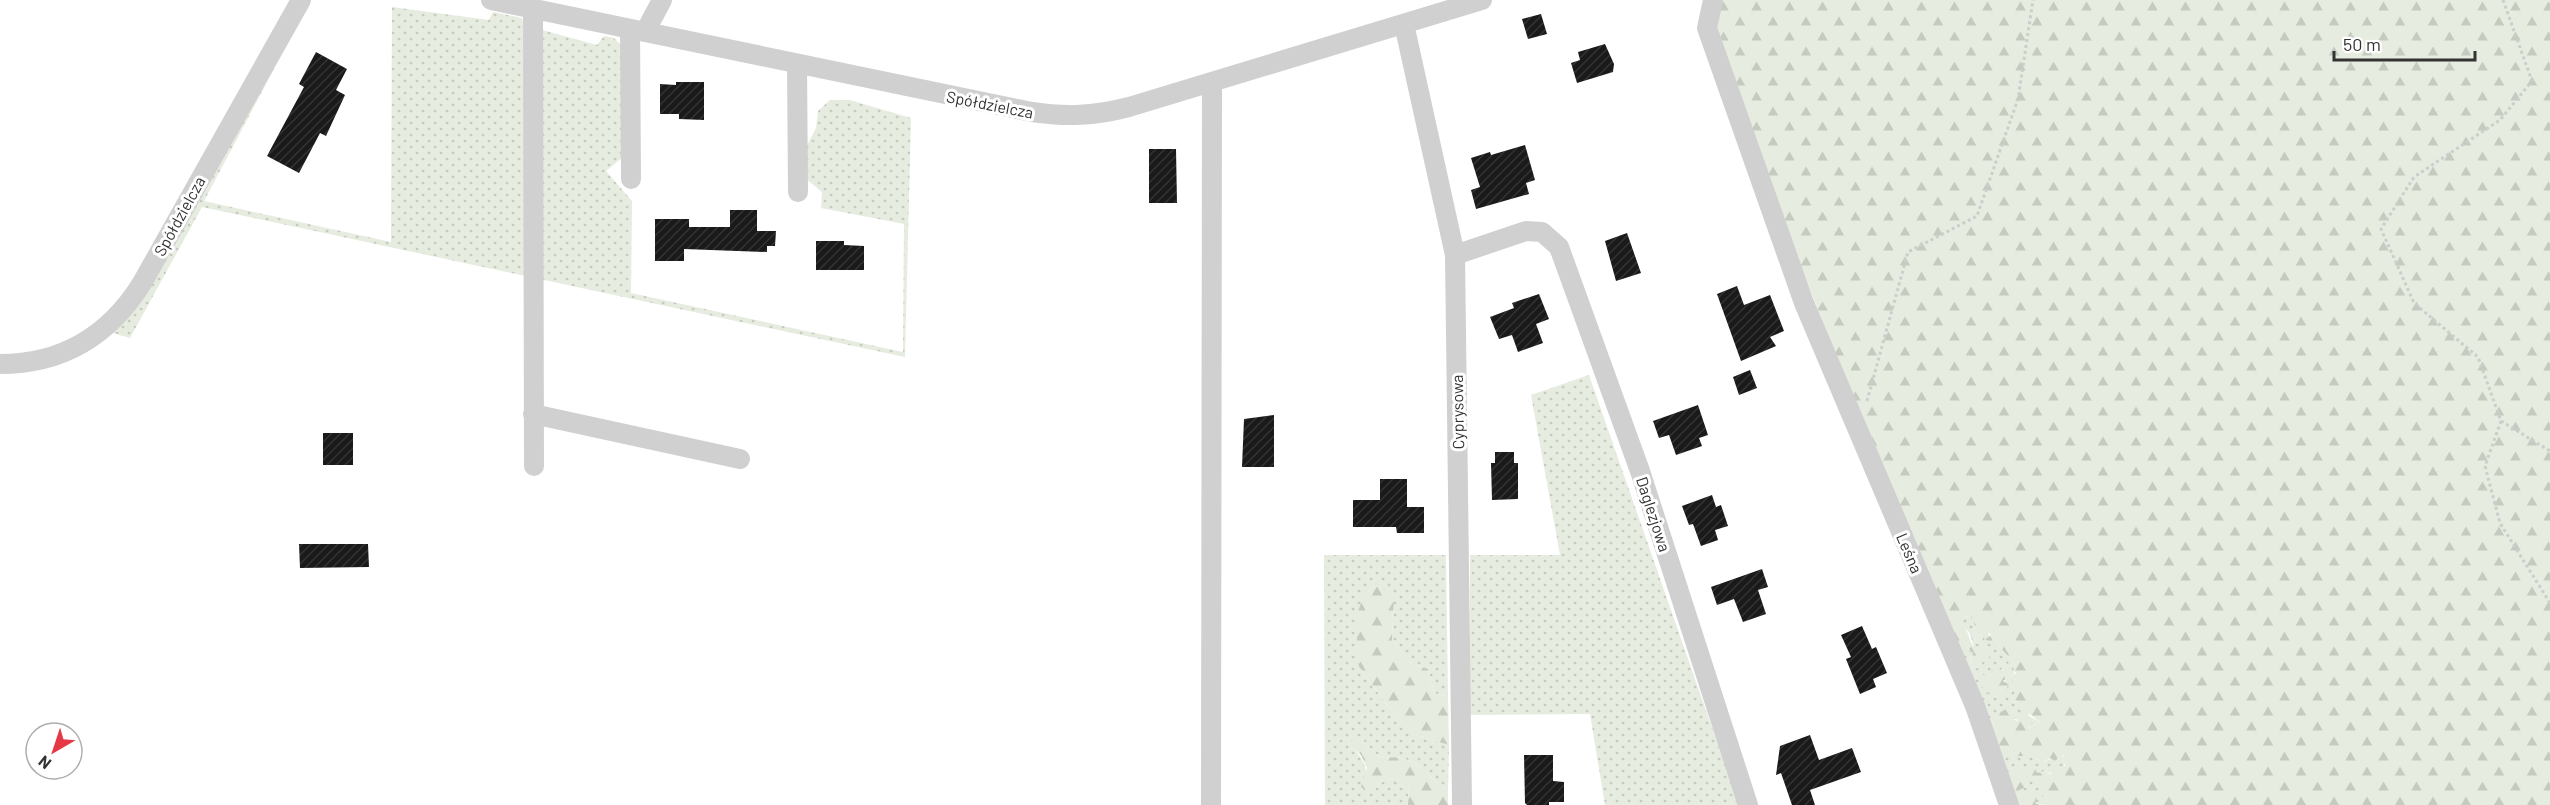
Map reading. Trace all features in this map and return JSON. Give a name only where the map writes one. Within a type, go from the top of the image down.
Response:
[{"type":"street","name":"Spółdzielcza","points":[[0,364],[41,361],[60,355],[97,335],[122,313],[142,283],[302,0]]},
{"type":"street","name":"Spółdzielcza","points":[[491,0],[1032,112],[1072,116],[1104,113],[1482,0]]},
{"type":"street","points":[[631,179],[637,31],[662,0]]},
{"type":"street","name":"Leśna","points":[[1713,0],[1707,27],[1804,303],[1975,706],[2009,805]]},
{"type":"street","points":[[533,9],[534,466]]},
{"type":"street","name":"Cyprysowa","points":[[1404,24],[1455,255],[1461,805]]},
{"type":"street","points":[[797,64],[798,192]]},
{"type":"street","points":[[1211,805],[1212,82]]},
{"type":"street","name":"Daglezjowa","points":[[1455,255],[1509,235],[1527,231],[1542,232],[1559,246],[1632,448],[1748,805]]},
{"type":"street","points":[[533,414],[740,459]]},
{"type":"path","points":[[1858,432],[1908,252],[1977,216],[2018,99],[2033,0]]},
{"type":"path","points":[[2503,0],[2532,81],[2500,120],[2414,177],[2381,229],[2414,303],[2478,357],[2501,421],[2550,451]]},
{"type":"path","points":[[2501,421],[2485,466],[2500,524],[2550,603]]},
{"type":"green space","points":[[1713,0],[2550,0],[2550,805],[2045,805],[2047,798],[2038,793],[2041,787],[2033,783],[2027,768],[2029,764],[2035,766],[2036,772],[2041,773],[2048,767],[2046,773],[2051,774],[2054,766],[2065,766],[2066,762],[2062,761],[2064,756],[2062,754],[2055,761],[2050,758],[2043,762],[2030,756],[1998,756],[1987,723],[1996,722],[1993,716],[2012,706],[2016,709],[2012,713],[2016,715],[2013,719],[2017,721],[2022,713],[2033,721],[2028,728],[2040,722],[2028,713],[2024,713],[2027,708],[2024,709],[2018,705],[2018,701],[2014,702],[2012,698],[2017,689],[2013,681],[2011,683],[2006,679],[2003,681],[2009,685],[2006,689],[2001,689],[2004,692],[1999,700],[1992,693],[1985,694],[1978,676],[1982,673],[1986,678],[1993,668],[2003,670],[2003,667],[1992,658],[1995,654],[2009,665],[2012,672],[2011,677],[2016,673],[2013,669],[2016,665],[1999,646],[1988,643],[1986,639],[1991,635],[1987,631],[1982,634],[1977,631],[1983,639],[1976,644],[1974,621],[1969,616],[1962,617],[1962,625],[1972,644],[1974,647],[1985,645],[1993,653],[1986,661],[1983,661],[1981,668],[1968,669],[1973,653],[1967,647],[1957,647],[1907,538],[1708,28]]},
{"type":"green space","points":[[392,7],[489,20],[493,12],[522,18],[524,25],[597,45],[604,36],[614,38],[624,48],[623,157],[606,171],[632,201],[631,293],[903,352],[904,224],[821,208],[822,192],[806,179],[806,147],[816,128],[818,111],[830,100],[850,100],[911,118],[905,357],[202,207],[130,338],[113,333],[141,300],[167,259],[269,66],[274,69],[204,201],[391,242]]},
{"type":"green space","points":[[1589,375],[1739,805],[1605,805],[1590,714],[1470,715],[1470,555],[1560,555],[1531,395]]},
{"type":"green space","points":[[1324,555],[1446,555],[1448,697],[1434,693],[1428,669],[1412,664],[1392,640],[1394,601],[1377,584],[1364,595],[1358,665],[1386,704],[1415,735],[1449,745],[1448,790],[1414,763],[1405,759],[1386,758],[1375,754],[1361,737],[1351,747],[1365,767],[1367,791],[1379,783],[1395,778],[1409,785],[1408,805],[1325,805]]},
{"type":"green space","points":[[1377,584],[1394,600],[1392,640],[1412,664],[1428,669],[1434,693],[1448,697],[1449,745],[1415,735],[1386,704],[1358,665],[1356,617],[1364,595]]},
{"type":"green space","points":[[1969,616],[1974,621],[1976,643],[1983,639],[1977,631],[1987,631],[1992,642],[1999,646],[2016,665],[2013,677],[2003,667],[1992,693],[1998,699],[2006,679],[2013,681],[2018,689],[2012,698],[2014,702],[2019,701],[2028,707],[2025,713],[2028,712],[2029,716],[2040,722],[2028,728],[2033,721],[2013,719],[1987,723],[1957,647],[1967,647],[1973,653],[1968,668],[1981,667],[1969,632],[1962,626],[1962,617]]},
{"type":"green space","points":[[1353,736],[1361,737],[1375,754],[1381,757],[1404,759],[1414,763],[1448,790],[1448,805],[1408,805],[1409,785],[1395,778],[1379,783],[1367,792],[1361,787],[1367,768],[1361,755],[1351,747]]},
{"type":"green space","points":[[2062,754],[2065,764],[2052,773],[2046,773],[2048,768],[2041,773],[2036,772],[2029,764],[2047,798],[2045,805],[2028,799],[2011,785],[2003,773],[1998,756],[2030,756],[2043,762]]},
{"type":"green space","points":[[2020,767],[2025,771],[2028,786],[2019,790],[2023,796],[2032,792],[2037,798],[2035,803],[2040,805],[2016,805],[2004,775]]},
{"type":"building","points":[[1541,14],[1547,34],[1528,39],[1522,19]]},
{"type":"building","points":[[1605,44],[1614,64],[1613,72],[1577,83],[1571,63],[1580,60],[1578,52]]},
{"type":"building","points":[[316,52],[347,69],[336,90],[345,95],[326,136],[320,133],[299,173],[267,156],[304,87],[299,84]]},
{"type":"building","points":[[676,82],[704,82],[704,120],[679,119],[679,114],[660,114],[660,84],[676,85]]},
{"type":"building","points":[[1525,145],[1535,180],[1526,183],[1529,194],[1476,209],[1471,190],[1480,187],[1471,158]]},
{"type":"building","points":[[1149,149],[1176,149],[1177,203],[1149,203]]},
{"type":"building","points":[[730,210],[757,210],[757,231],[776,231],[775,246],[767,246],[767,252],[684,249],[684,261],[655,261],[655,219],[689,219],[689,227],[730,227]]},
{"type":"building","points":[[1627,233],[1641,273],[1616,281],[1605,241]]},
{"type":"building","points":[[816,241],[844,241],[844,245],[864,246],[864,270],[816,270]]},
{"type":"building","points":[[1737,286],[1744,305],[1770,295],[1784,331],[1770,337],[1776,346],[1741,361],[1717,294]]},
{"type":"building","points":[[1539,294],[1549,319],[1536,324],[1543,343],[1518,352],[1512,335],[1499,339],[1490,317],[1514,308],[1512,303]]},
{"type":"building","points":[[1750,370],[1757,388],[1739,395],[1733,377]]},
{"type":"building","points":[[1698,405],[1708,435],[1699,438],[1702,446],[1676,455],[1669,435],[1659,438],[1653,421]]},
{"type":"building","points":[[1274,415],[1274,467],[1242,467],[1244,419]]},
{"type":"building","points":[[323,433],[353,433],[353,465],[323,465]]},
{"type":"building","points":[[1495,452],[1514,452],[1514,463],[1518,463],[1518,499],[1492,500],[1491,463],[1495,463]]},
{"type":"building","points":[[1380,479],[1407,479],[1407,507],[1424,507],[1424,533],[1397,533],[1396,527],[1353,527],[1353,500],[1380,500]]},
{"type":"building","points":[[1712,495],[1716,507],[1721,505],[1728,526],[1715,530],[1718,540],[1701,546],[1693,524],[1689,525],[1682,506]]},
{"type":"building","points":[[299,544],[368,544],[369,567],[300,568]]},
{"type":"building","points":[[1762,569],[1768,587],[1758,590],[1766,614],[1743,622],[1734,599],[1717,605],[1711,587]]},
{"type":"building","points":[[1862,626],[1872,649],[1876,647],[1887,673],[1873,679],[1876,687],[1860,694],[1846,659],[1851,657],[1841,635]]},
{"type":"building","points":[[1810,735],[1819,760],[1852,748],[1861,772],[1810,790],[1815,805],[1792,805],[1781,773],[1776,775],[1780,746]]},
{"type":"building","points":[[1524,755],[1553,755],[1553,781],[1564,782],[1564,802],[1549,802],[1549,805],[1527,805],[1525,803]]}]
